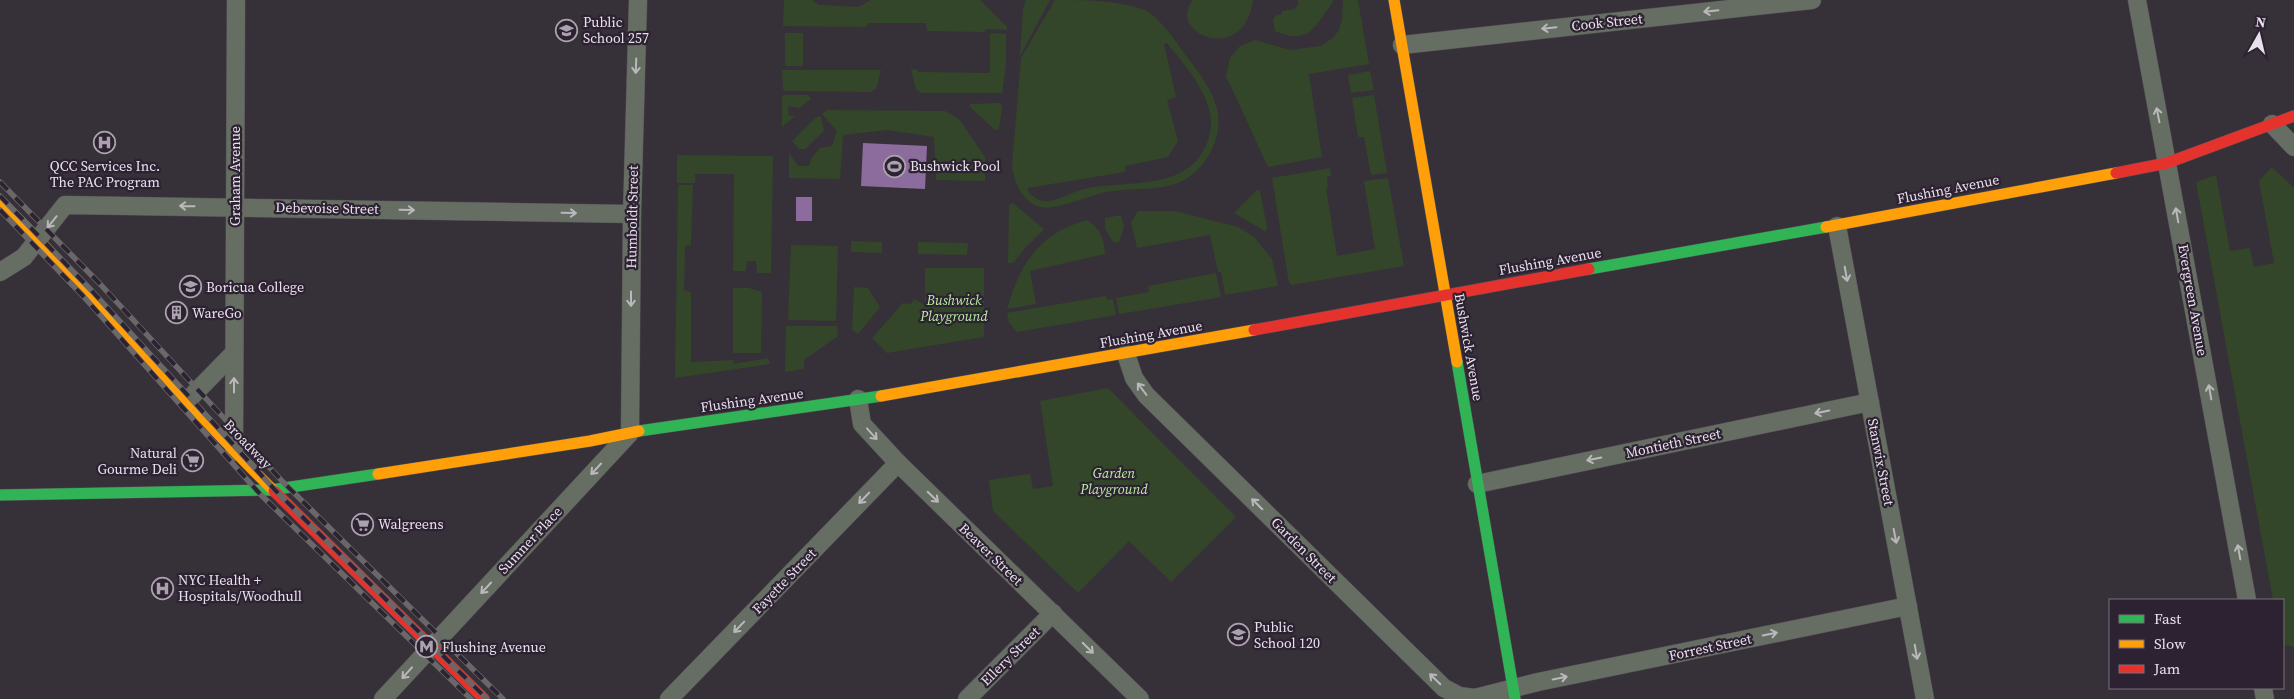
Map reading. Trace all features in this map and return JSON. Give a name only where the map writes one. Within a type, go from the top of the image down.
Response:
[{"type":"main road","name":"Bushwick Avenue","points":[[1394,0],[1513,694]]},
{"type":"main road","name":"Flushing Avenue","points":[[0,495],[271,490],[858,399],[1126,354],[1444,294],[1837,226],[2167,163],[2294,116]]},
{"type":"main road","name":"Broadway","points":[[0,201],[38,239],[234,452],[430,648],[484,699]]},
{"type":"street","name":"Graham Avenue","points":[[234,452],[236,0]]},
{"type":"street","name":"Humboldt Street","points":[[630,433],[632,214],[638,0]]},
{"type":"street","name":"Cook Street","points":[[1402,45],[1812,0]]},
{"type":"street","name":"Evergreen Avenue","points":[[2137,0],[2247,599]]},
{"type":"street","points":[[2272,124],[2294,147]]},
{"type":"street","name":"Debevoise Street","points":[[38,239],[65,205],[235,206],[632,214]]},
{"type":"street","name":"Stanwix Street","points":[[1837,226],[1924,699]]},
{"type":"street","points":[[0,272],[24,257],[38,239]]},
{"type":"street","points":[[187,401],[234,353]]},
{"type":"street","name":"Garden Street","points":[[1126,354],[1134,378],[1146,395],[1444,688],[1459,696],[1475,698],[1513,694]]},
{"type":"street","name":"Beaver Street","points":[[858,399],[862,424],[898,463],[1140,699]]},
{"type":"street","name":"Montieth Street","points":[[1477,484],[1870,402]]},
{"type":"street","name":"Sumner Place","points":[[383,699],[630,433]]},
{"type":"street","name":"Fayette Street","points":[[670,699],[898,463]]},
{"type":"street","name":"Forrest Street","points":[[1513,694],[1908,606]]},
{"type":"street","name":"Ellery Street","points":[[967,699],[1053,614]]},
{"type":"green space","points":[[784,0],[812,0],[819,5],[858,7],[871,0],[980,0],[1007,27],[1007,30],[986,29],[985,32],[927,31],[926,23],[867,23],[867,27],[783,26]]},
{"type":"green space","points":[[1026,0],[1050,0],[1020,56],[1023,9]]},
{"type":"green space","points":[[1055,0],[1114,3],[1137,7],[1147,11],[1168,32],[1209,88],[1217,109],[1218,120],[1218,131],[1210,153],[1188,178],[1170,186],[1106,192],[1052,207],[1044,208],[1037,206],[1023,195],[1012,166],[1021,58]],"holes":[[[1167,43],[1191,73],[1209,108],[1211,121],[1209,138],[1194,163],[1174,175],[1150,182],[1084,189],[1049,201],[1038,200],[1032,195],[1027,188],[1125,172],[1125,166],[1168,157],[1178,141],[1167,100],[1176,97],[1164,44]]]},
{"type":"green space","points":[[1193,0],[1253,0],[1247,21],[1236,33],[1223,38],[1209,38],[1197,32],[1189,23],[1187,12]]},
{"type":"green space","points":[[1297,0],[1333,0],[1333,2],[1316,26],[1304,35],[1287,35],[1275,31],[1273,19],[1277,15],[1281,15],[1282,11],[1295,9],[1299,2]]},
{"type":"green space","points":[[1343,0],[1358,0],[1369,64],[1309,74],[1322,157],[1268,167],[1226,76],[1230,58],[1240,46],[1255,40],[1290,50],[1320,46],[1333,38],[1339,30],[1342,20]]},
{"type":"green space","points":[[785,33],[803,33],[803,66],[785,66]]},
{"type":"green space","points":[[990,33],[1006,34],[1006,66],[1002,93],[921,93],[916,89],[911,69],[918,70],[918,72],[990,73]]},
{"type":"green space","points":[[782,70],[881,70],[876,89],[870,92],[783,90]]},
{"type":"green space","points":[[1370,71],[1374,90],[1351,93],[1348,75]]},
{"type":"green space","points":[[784,95],[808,95],[811,99],[799,108],[788,106],[789,116],[795,116],[782,127],[782,97]]},
{"type":"green space","points":[[1374,95],[1387,173],[1371,175],[1364,137],[1358,137],[1352,98]]},
{"type":"green space","points":[[1000,103],[1002,106],[999,129],[995,130],[969,106],[970,104]]},
{"type":"green space","points":[[827,110],[945,111],[959,119],[985,157],[985,181],[936,180],[934,137],[887,130],[843,135],[840,179],[789,178],[789,153],[798,166],[809,166],[811,159],[820,148],[832,146],[837,131],[822,114]]},
{"type":"green space","points":[[821,116],[824,131],[805,149],[799,149],[792,141],[815,118]]},
{"type":"green space","points":[[677,155],[773,156],[771,273],[757,273],[756,261],[747,261],[746,271],[733,271],[734,174],[695,174],[695,183],[677,183]]},
{"type":"green space","points":[[2272,167],[2294,188],[2294,647],[2284,644],[2284,599],[2273,599],[2196,182],[2216,175],[2230,251],[2250,248],[2254,267],[2274,263],[2259,181]]},
{"type":"green space","points":[[1330,168],[1331,176],[1327,177],[1328,187],[1326,188],[1337,256],[1375,249],[1364,181],[1388,178],[1404,266],[1292,285],[1289,283],[1272,178]]},
{"type":"green space","points":[[678,185],[693,185],[691,245],[685,246],[684,290],[691,292],[691,362],[733,360],[733,364],[768,358],[770,364],[675,378]]},
{"type":"green space","points":[[1257,190],[1260,191],[1267,227],[1266,232],[1234,213]]},
{"type":"green space","points":[[1013,203],[1044,229],[1013,263],[1008,263],[1009,205]]},
{"type":"green space","points":[[1138,211],[1175,211],[1238,227],[1254,237],[1272,259],[1278,286],[1225,295],[1221,272],[1218,272],[1210,235],[1137,248],[1131,222]]},
{"type":"green space","points":[[1121,215],[1124,227],[1119,242],[1114,243],[1105,229],[1105,218]]},
{"type":"green space","points":[[1087,220],[1095,226],[1100,234],[1105,254],[1030,271],[1036,304],[1007,309],[1018,278],[1034,252],[1056,233]]},
{"type":"green space","points":[[851,241],[882,242],[882,253],[851,252]]},
{"type":"green space","points":[[918,242],[968,243],[967,255],[918,254]]},
{"type":"green space","points":[[791,245],[838,246],[836,321],[788,320]]},
{"type":"green space","name":"Bushwick Playground","points":[[925,268],[984,268],[984,337],[887,353],[872,338],[903,303],[911,304],[914,299],[925,305]]},
{"type":"green space","points":[[1216,273],[1221,297],[1119,314],[1116,298],[1149,292],[1148,286]]},
{"type":"green space","points":[[854,287],[868,288],[880,307],[858,334],[852,330]]},
{"type":"green space","points":[[733,288],[749,288],[762,292],[761,353],[733,353]]},
{"type":"green space","points":[[1105,296],[1108,300],[1113,299],[1116,315],[1017,332],[1009,323],[1007,313]]},
{"type":"green space","points":[[786,326],[837,326],[838,336],[804,360],[804,369],[785,372]]},
{"type":"green space","name":"Garden Playground","points":[[1108,388],[1236,517],[1171,582],[1129,541],[1078,593],[993,511],[989,480],[1030,474],[1033,489],[1053,486],[1040,401]]},
{"type":"shaded area","name":"Bushwick Pool","points":[[863,143],[927,146],[925,189],[861,186]]},
{"type":"shaded area","points":[[796,197],[812,197],[812,221],[796,221]]},
{"type":"railway","points":[[0,182],[101,285],[283,482],[503,699]]},
{"type":"railway","points":[[0,196],[92,291],[275,490],[487,699]]},
{"type":"railway","points":[[0,210],[83,296],[260,494],[471,699]]},
{"type":"traffic: fast","points":[[1589,269],[1826,227]]},
{"type":"traffic: fast","points":[[1457,362],[1515,699]]},
{"type":"traffic: fast","points":[[639,431],[881,396]]},
{"type":"traffic: fast","points":[[0,495],[271,490],[378,474]]},
{"type":"traffic: slow","points":[[1394,0],[1457,362]]},
{"type":"traffic: slow","points":[[1826,227],[2116,173]]},
{"type":"traffic: slow","points":[[0,201],[70,272],[204,420],[274,491]]},
{"type":"traffic: slow","points":[[881,396],[1254,330]]},
{"type":"traffic: slow","points":[[378,474],[590,441],[639,431]]},
{"type":"traffic: jam","points":[[2116,173],[2167,163],[2294,116]]},
{"type":"traffic: jam","points":[[1254,330],[1589,269]]},
{"type":"traffic: jam","points":[[274,491],[484,699]]},
{"type":"place","name":"Public School 257","points":[[567,30]]},
{"type":"place","name":"QCC Services Inc. The PAC Program","points":[[105,143]]},
{"type":"place","name":"Bushwick Pool","points":[[894,166]]},
{"type":"place","name":"Boricua College","points":[[190,287]]},
{"type":"place","name":"WareGo","points":[[176,313]]},
{"type":"place","name":"Natural Gourme Deli","points":[[193,461]]},
{"type":"place","name":"Walgreens","points":[[362,524]]},
{"type":"place","name":"NYC Health + Hospitals/Woodhull","points":[[162,588]]},
{"type":"place","name":"Public School 120","points":[[1238,635]]},
{"type":"place","name":"Flushing Avenue","points":[[426,647]]}]
